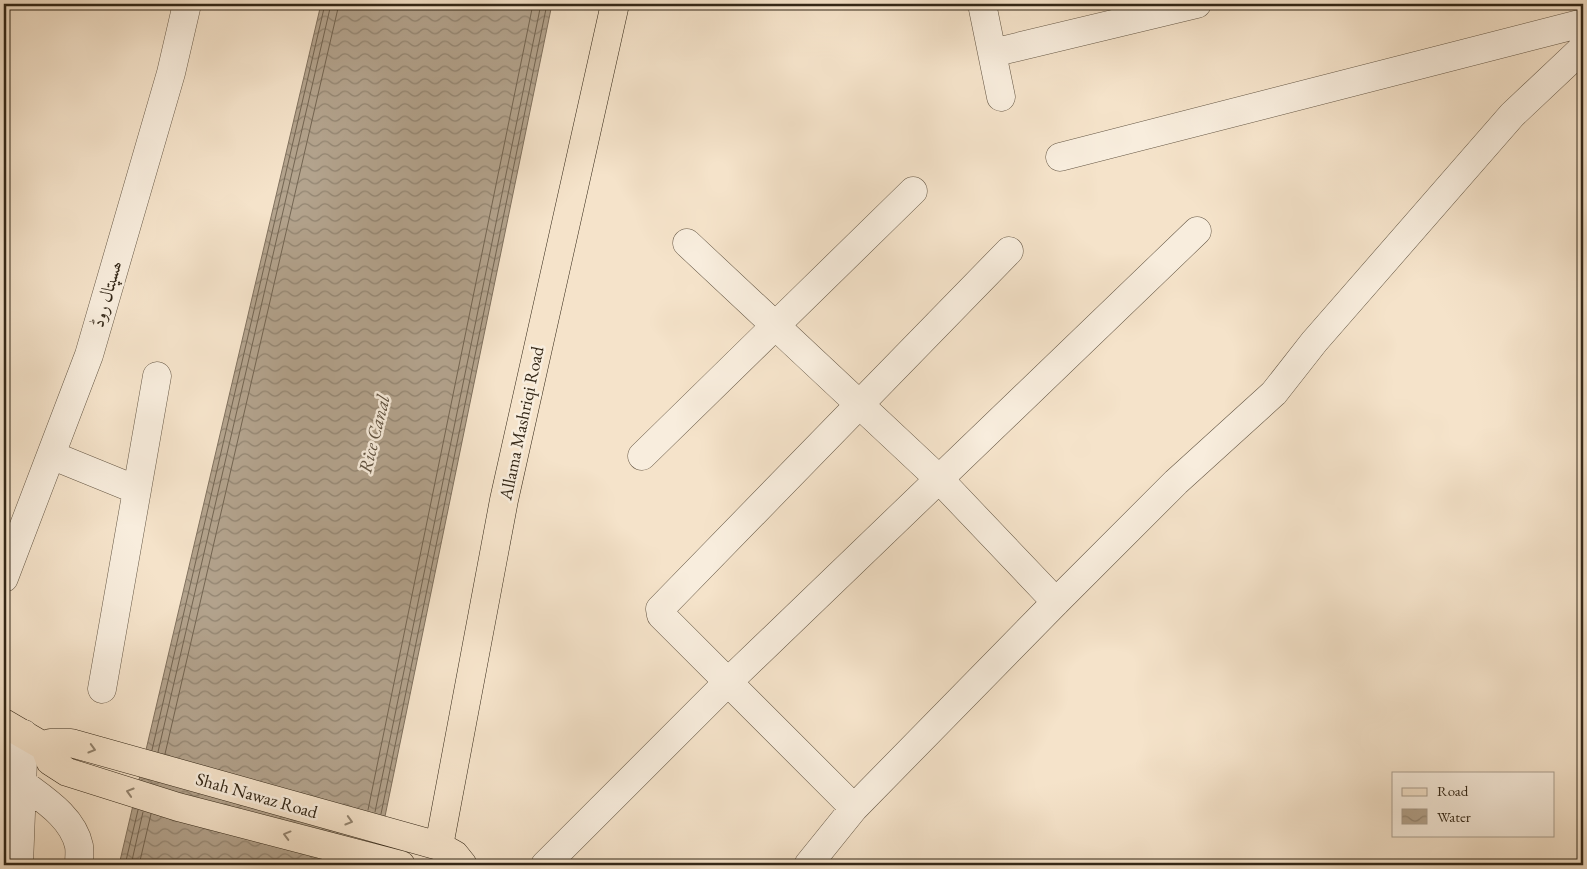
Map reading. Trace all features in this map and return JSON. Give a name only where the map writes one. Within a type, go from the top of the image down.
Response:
[{"type":"main road","name":"Allama Mashriqi Road","points":[[439,846],[504,500],[615,4]]},
{"type":"main road","name":"Shah Nawaz Road","points":[[24,735],[50,743],[71,743],[439,846],[455,856],[463,865]]},
{"type":"main road","name":"Shah Nawaz Road","points":[[24,735],[50,761],[66,772],[178,807],[401,865]]},
{"type":"street","name":"ھسپتال روڈ","points":[[4,578],[89,354],[171,73],[187,4]]},
{"type":"street","points":[[982,4],[1001,97]]},
{"type":"street","points":[[992,53],[1197,4]]},
{"type":"street","points":[[1060,157],[1583,23]]},
{"type":"street","points":[[808,865],[854,808],[1056,602],[1176,482],[1274,393],[1314,342],[1512,115],[1583,48]]},
{"type":"street","points":[[642,456],[913,191]]},
{"type":"street","points":[[546,865],[728,682],[1197,231]]},
{"type":"street","points":[[687,243],[939,480],[1056,602]]},
{"type":"street","points":[[854,808],[661,615],[660,608],[1009,251]]},
{"type":"street","points":[[102,689],[157,376]]},
{"type":"street","points":[[51,455],[137,490]]},
{"type":"street","points":[[19,865],[24,735]]},
{"type":"street","points":[[22,783],[53,806],[68,823],[79,845],[79,865]]},
{"type":"water","name":"Rice Canal","points":[[321,4],[552,4],[375,865],[119,865]]}]
